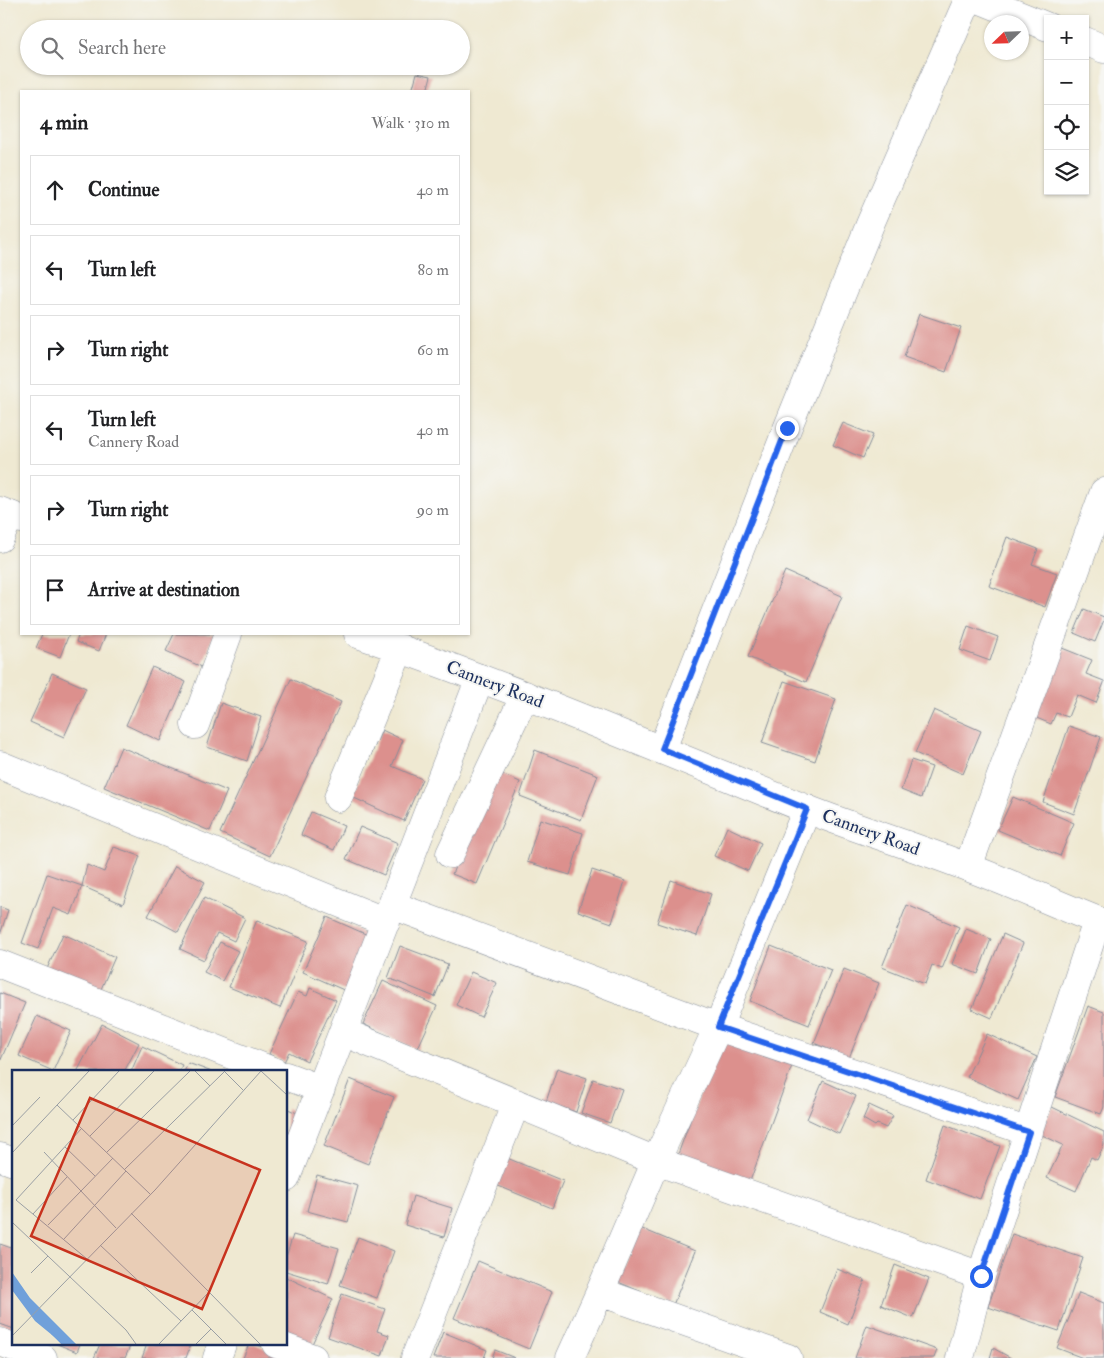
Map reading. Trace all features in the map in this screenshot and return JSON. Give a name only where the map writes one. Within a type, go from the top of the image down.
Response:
[{"type":"street","points":[[662,749],[871,222],[968,0]]},
{"type":"street","points":[[981,0],[1044,24]]},
{"type":"street","points":[[1089,43],[1104,49]]},
{"type":"street","points":[[968,867],[1104,492]]},
{"type":"street","points":[[196,725],[228,635]]},
{"type":"street","name":"Cannery Road","points":[[361,635],[480,678],[662,749],[807,809],[968,867],[1100,922]]},
{"type":"street","points":[[338,798],[400,648]]},
{"type":"street","points":[[288,1173],[480,678]]},
{"type":"street","points":[[450,854],[525,696]]},
{"type":"street","points":[[0,765],[389,913],[1029,1132]]},
{"type":"street","points":[[570,1358],[656,1161],[718,1027],[807,809]]},
{"type":"street","points":[[960,1358],[981,1276],[1100,922]]},
{"type":"street","points":[[0,964],[270,1070]]},
{"type":"street","points":[[343,1032],[656,1161],[981,1276]]},
{"type":"street","points":[[288,1077],[320,1089]]},
{"type":"street","points":[[415,1358],[516,1103]]},
{"type":"street","points":[[0,1157],[12,1161]]},
{"type":"street","points":[[600,1292],[788,1358]]},
{"type":"street","points":[[0,1342],[43,1358]]},
{"type":"street","points":[[217,1358],[221,1346]]},
{"type":"street","points":[[281,1346],[313,1358]]},
{"type":"building","points":[[416,75],[431,76],[427,90],[412,90]]},
{"type":"building","points":[[919,314],[961,328],[946,372],[904,357]]},
{"type":"building","points":[[843,423],[873,435],[863,458],[833,445]]},
{"type":"building","points":[[1007,537],[1038,549],[1032,564],[1057,573],[1045,607],[989,586]]},
{"type":"building","points":[[785,571],[842,596],[806,682],[748,657]]},
{"type":"building","points":[[1084,609],[1104,617],[1095,642],[1074,633]]},
{"type":"building","points":[[968,626],[998,637],[990,661],[960,650]]},
{"type":"building","points":[[42,635],[69,635],[60,657],[36,648]]},
{"type":"building","points":[[79,635],[106,635],[99,651],[76,642]]},
{"type":"building","points":[[174,635],[214,635],[202,667],[166,651]]},
{"type":"building","points":[[1062,648],[1092,660],[1086,674],[1104,681],[1104,683],[1096,703],[1077,695],[1068,717],[1056,713],[1051,724],[1034,717]]},
{"type":"building","points":[[152,667],[186,682],[160,741],[126,725]]},
{"type":"building","points":[[52,673],[86,688],[64,737],[30,722]]},
{"type":"building","points":[[291,679],[341,702],[270,856],[220,833]]},
{"type":"building","points":[[784,681],[836,699],[815,761],[762,743]]},
{"type":"building","points":[[221,703],[261,717],[247,761],[207,747]]},
{"type":"building","points":[[934,710],[981,731],[963,774],[915,753]]},
{"type":"building","points":[[1069,726],[1101,737],[1074,814],[1043,802]]},
{"type":"building","points":[[382,730],[403,740],[392,766],[422,779],[404,821],[352,797]]},
{"type":"building","points":[[121,747],[227,791],[210,831],[104,787]]},
{"type":"building","points":[[535,750],[598,775],[581,820],[520,796]]},
{"type":"building","points":[[911,760],[932,767],[921,798],[901,790]]},
{"type":"building","points":[[495,771],[520,782],[477,884],[452,874]]},
{"type":"building","points":[[1013,797],[1074,823],[1060,856],[998,830]]},
{"type":"building","points":[[311,812],[344,826],[334,850],[301,835]]},
{"type":"building","points":[[540,819],[583,833],[570,875],[527,862]]},
{"type":"building","points":[[360,827],[398,843],[384,875],[346,859]]},
{"type":"building","points":[[727,827],[761,843],[748,871],[714,856]]},
{"type":"building","points":[[114,847],[140,856],[123,904],[82,886],[87,865],[104,872]]},
{"type":"building","points":[[175,866],[205,882],[178,932],[148,916]]},
{"type":"building","points":[[592,870],[625,881],[612,923],[578,911]]},
{"type":"building","points":[[47,874],[82,886],[71,915],[53,908],[38,949],[22,943]]},
{"type":"building","points":[[671,880],[711,894],[697,936],[657,923]]},
{"type":"building","points":[[204,898],[245,918],[234,941],[217,933],[204,960],[180,949]]},
{"type":"building","points":[[907,905],[959,927],[942,969],[932,965],[925,984],[882,967]]},
{"type":"building","points":[[0,907],[8,910],[0,935]]},
{"type":"building","points":[[327,917],[370,936],[346,991],[303,972]]},
{"type":"building","points":[[257,920],[308,941],[280,1008],[229,987]]},
{"type":"building","points":[[966,929],[991,939],[978,974],[952,964]]},
{"type":"building","points":[[63,934],[115,957],[98,996],[45,973]]},
{"type":"building","points":[[1003,934],[1023,943],[992,1018],[972,1009]]},
{"type":"building","points":[[220,942],[238,951],[222,981],[204,972]]},
{"type":"building","points":[[400,946],[448,964],[435,997],[388,978]]},
{"type":"building","points":[[771,946],[831,970],[809,1025],[750,1001]]},
{"type":"building","points":[[844,969],[879,983],[849,1058],[814,1043]]},
{"type":"building","points":[[471,972],[497,983],[481,1017],[456,1005]]},
{"type":"building","points":[[383,981],[437,1006],[417,1050],[363,1024]]},
{"type":"building","points":[[310,988],[336,1000],[307,1061],[289,1052],[284,1062],[269,1054],[298,992],[307,996]]},
{"type":"building","points":[[0,993],[25,1003],[0,1062]]},
{"type":"building","points":[[1088,1006],[1104,1012],[1104,1107],[1101,1114],[1055,1097]]},
{"type":"building","points":[[37,1016],[71,1031],[53,1070],[19,1056]]},
{"type":"building","points":[[102,1024],[139,1043],[125,1070],[78,1070]]},
{"type":"building","points":[[987,1034],[1037,1057],[1018,1100],[967,1077]]},
{"type":"building","points":[[721,1037],[793,1063],[749,1184],[677,1157]]},
{"type":"building","points":[[142,1046],[182,1065],[180,1070],[132,1070]]},
{"type":"building","points":[[188,1063],[207,1070],[185,1070]]},
{"type":"building","points":[[557,1068],[587,1078],[576,1112],[546,1102]]},
{"type":"building","points":[[350,1079],[394,1097],[368,1164],[324,1146]]},
{"type":"building","points":[[593,1079],[622,1089],[610,1123],[581,1113]]},
{"type":"building","points":[[823,1081],[856,1096],[839,1134],[807,1119]]},
{"type":"building","points":[[869,1105],[893,1116],[886,1128],[877,1124],[875,1126],[863,1119]]},
{"type":"building","points":[[1052,1107],[1104,1132],[1104,1145],[1097,1160],[1091,1157],[1076,1191],[1047,1178],[1063,1145],[1040,1134]]},
{"type":"building","points":[[288,1109],[299,1114],[288,1137]]},
{"type":"building","points":[[945,1125],[1000,1146],[980,1199],[926,1179]]},
{"type":"building","points":[[507,1158],[563,1181],[552,1208],[496,1185]]},
{"type":"building","points":[[317,1175],[358,1186],[348,1222],[307,1211]]},
{"type":"building","points":[[413,1196],[452,1208],[444,1237],[405,1225]]},
{"type":"building","points":[[640,1228],[695,1251],[673,1305],[618,1282]]},
{"type":"building","points":[[1012,1234],[1083,1258],[1059,1331],[988,1307]]},
{"type":"building","points":[[293,1235],[339,1248],[328,1284],[288,1272],[288,1251]]},
{"type":"building","points":[[358,1237],[394,1251],[377,1298],[340,1285]]},
{"type":"building","points":[[0,1244],[12,1248],[12,1328],[0,1324]]},
{"type":"building","points":[[478,1261],[552,1292],[529,1349],[454,1318]]},
{"type":"building","points":[[895,1265],[929,1279],[913,1318],[881,1305]]},
{"type":"building","points":[[837,1269],[865,1280],[848,1324],[820,1312]]},
{"type":"building","points":[[288,1278],[333,1299],[312,1344],[288,1334]]},
{"type":"building","points":[[1079,1293],[1104,1303],[1104,1358],[1083,1358],[1057,1348]]},
{"type":"building","points":[[342,1294],[385,1309],[377,1331],[389,1335],[382,1356],[328,1337]]},
{"type":"building","points":[[867,1325],[937,1350],[934,1358],[855,1358]]},
{"type":"building","points":[[443,1332],[487,1350],[484,1358],[433,1358]]},
{"type":"building","points":[[62,1346],[79,1346],[77,1352]]},
{"type":"building","points":[[99,1346],[130,1346],[125,1358],[94,1358]]},
{"type":"building","points":[[146,1346],[190,1346],[186,1358],[142,1358]]},
{"type":"building","points":[[248,1346],[260,1346],[289,1358],[243,1358]]},
{"type":"building","points":[[993,1348],[1011,1358],[990,1358]]},
{"type":"building","points":[[495,1350],[515,1358],[492,1358]]},
{"type":"route","points":[[787,428],[662,749],[807,809],[718,1027],[1029,1132],[981,1276]]}]
